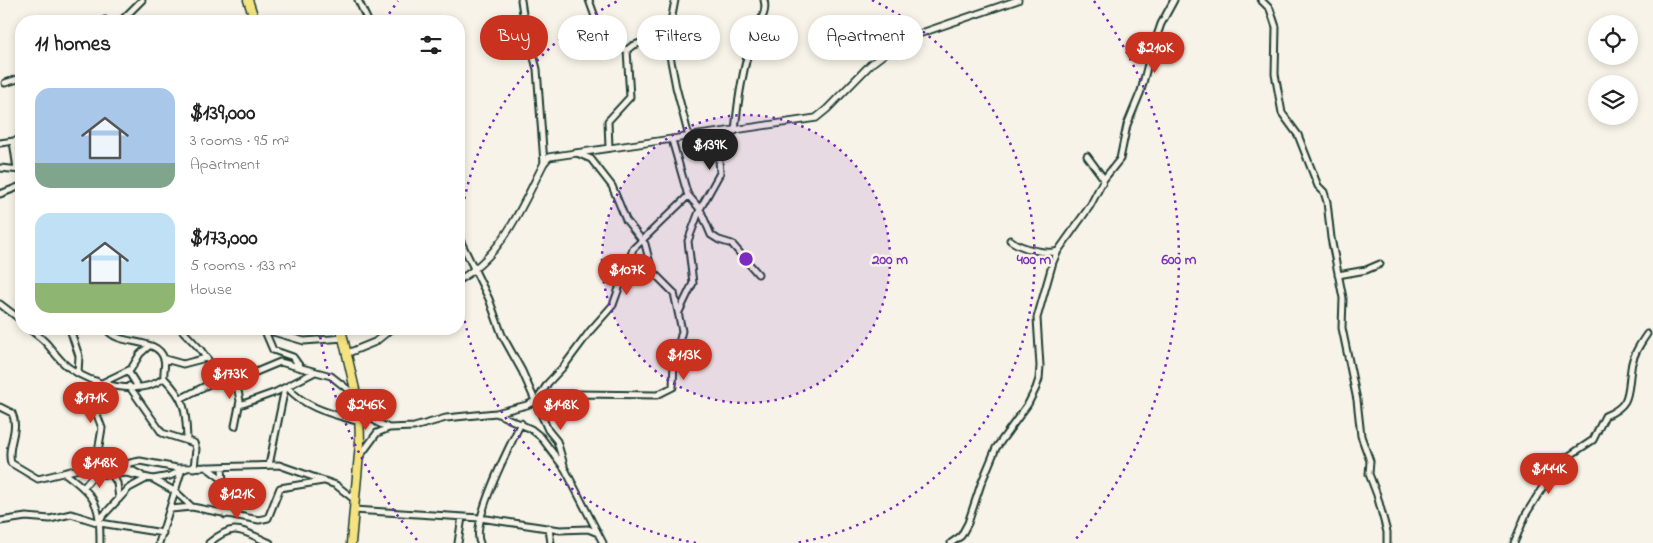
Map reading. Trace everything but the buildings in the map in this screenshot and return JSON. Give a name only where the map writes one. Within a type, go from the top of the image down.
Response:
[{"type":"highway","points":[[248,0],[253,15]]},
{"type":"highway","points":[[343,335],[358,397],[360,422],[359,457],[351,543]]},
{"type":"street","points":[[127,15],[142,0]]},
{"type":"street","points":[[358,0],[365,15]]},
{"type":"street","points":[[521,0],[524,21],[537,69],[544,162]]},
{"type":"street","points":[[589,0],[599,28],[618,48],[628,50]]},
{"type":"street","points":[[673,15],[675,0]]},
{"type":"street","points":[[735,131],[740,85],[754,33],[764,15],[764,0]]},
{"type":"street","points":[[465,276],[475,270],[499,246],[544,162],[556,155],[816,118],[828,110],[871,64],[904,39],[1018,0]]},
{"type":"street","points":[[960,543],[989,462],[1028,404],[1039,379],[1037,318],[1050,270],[1058,251],[1081,220],[1104,180],[1120,159],[1127,125],[1141,91],[1150,56],[1161,24],[1174,0]]},
{"type":"street","points":[[1262,0],[1270,9],[1276,26],[1275,74],[1282,113],[1298,135],[1318,186],[1324,192],[1344,308],[1343,334],[1357,400],[1361,436],[1370,462],[1369,474],[1378,495],[1387,532],[1387,543]]},
{"type":"street","points":[[609,148],[608,122],[630,97],[628,50],[637,44]]},
{"type":"street","points":[[671,60],[689,137]]},
{"type":"street","points":[[5,83],[15,80]]},
{"type":"street","points":[[680,312],[693,283],[687,246],[700,209],[720,173],[717,132]]},
{"type":"street","points":[[672,140],[688,195],[700,209],[714,238],[732,244],[758,274]]},
{"type":"street","points":[[0,141],[15,141]]},
{"type":"street","points":[[11,141],[15,155]]},
{"type":"street","points":[[359,457],[377,432],[389,428],[414,427],[446,418],[496,413],[536,401],[580,394],[657,395],[672,388],[675,357],[682,331],[680,312],[672,289],[656,276],[649,266],[646,248],[626,220],[612,186],[594,163],[575,153]]},
{"type":"street","points":[[1087,156],[1104,180]]},
{"type":"street","points":[[0,168],[15,169]]},
{"type":"street","points":[[0,194],[15,188]]},
{"type":"street","points":[[536,401],[590,331],[613,305],[629,256],[642,240],[688,195]]},
{"type":"street","points":[[1010,240],[1019,246],[1030,247],[1040,252],[1058,251]]},
{"type":"street","points":[[465,250],[489,299],[502,335],[522,371],[544,422],[557,441],[565,469]]},
{"type":"street","points":[[1338,275],[1366,270],[1380,264]]},
{"type":"street","points":[[0,304],[15,315]]},
{"type":"street","points":[[1514,543],[1526,514],[1544,485],[1566,458],[1593,440],[1605,416],[1617,411],[1627,399],[1634,356],[1647,334]]},
{"type":"street","points":[[37,335],[64,363],[78,373],[96,381],[129,386],[152,386],[164,378]]},
{"type":"street","points":[[72,335],[80,356],[78,373]]},
{"type":"street","points":[[115,335],[148,346],[162,354],[165,360],[164,378],[182,398],[186,412],[187,440]]},
{"type":"street","points":[[186,335],[221,378]]},
{"type":"street","points":[[266,335],[273,350],[293,357],[301,368]]},
{"type":"street","points":[[284,335],[304,341],[344,338]]},
{"type":"street","points":[[348,353],[375,342],[384,335]]},
{"type":"street","points":[[103,383],[128,371],[148,346]]},
{"type":"street","points":[[165,360],[183,364],[206,358]]},
{"type":"street","points":[[182,398],[221,378],[256,372],[280,362],[338,381],[358,397]]},
{"type":"street","points":[[128,371],[138,386]]},
{"type":"street","points":[[240,405],[286,387],[315,372]]},
{"type":"street","points":[[235,375],[240,405],[235,426]]},
{"type":"street","points":[[84,487],[96,472],[101,456],[102,428],[93,404],[96,381]]},
{"type":"street","points":[[129,386],[162,433],[187,440],[195,445],[194,468]]},
{"type":"street","points":[[286,387],[310,406],[360,422]]},
{"type":"street","points":[[268,465],[286,387]]},
{"type":"street","points":[[0,407],[12,413],[15,422],[10,449],[11,463],[38,479],[66,474],[83,468],[111,475],[119,473],[149,478]]},
{"type":"street","points":[[359,407],[378,423],[389,428]]},
{"type":"street","points":[[496,413],[521,423],[531,429],[545,442],[565,469],[603,543]]},
{"type":"street","points":[[544,422],[545,442]]},
{"type":"street","points":[[480,543],[478,534],[480,518],[521,423]]},
{"type":"street","points":[[101,456],[126,466],[176,492],[192,507]]},
{"type":"street","points":[[101,456],[117,483],[119,499]]},
{"type":"street","points":[[119,473],[126,466],[140,461],[187,468],[268,465],[290,468],[342,488],[355,500]]},
{"type":"street","points":[[206,467],[222,479]]},
{"type":"street","points":[[222,467],[225,515]]},
{"type":"street","points":[[100,521],[134,484],[149,478],[181,472],[187,468]]},
{"type":"street","points":[[159,543],[181,472]]},
{"type":"street","points":[[66,474],[84,487],[96,503],[100,521],[100,543]]},
{"type":"street","points":[[171,509],[192,507],[225,515],[264,520],[273,510],[280,488],[323,481]]},
{"type":"street","points":[[354,510],[480,518],[549,529],[588,529],[599,534]]},
{"type":"street","points":[[0,521],[26,517],[50,519],[67,514],[163,533]]},
{"type":"street","points":[[458,543],[462,517]]},
{"type":"street","points":[[209,543],[229,529],[239,530],[270,543]]},
{"type":"street","points":[[549,529],[551,543]]},
{"type":"street","points":[[951,543],[961,536]]}]
